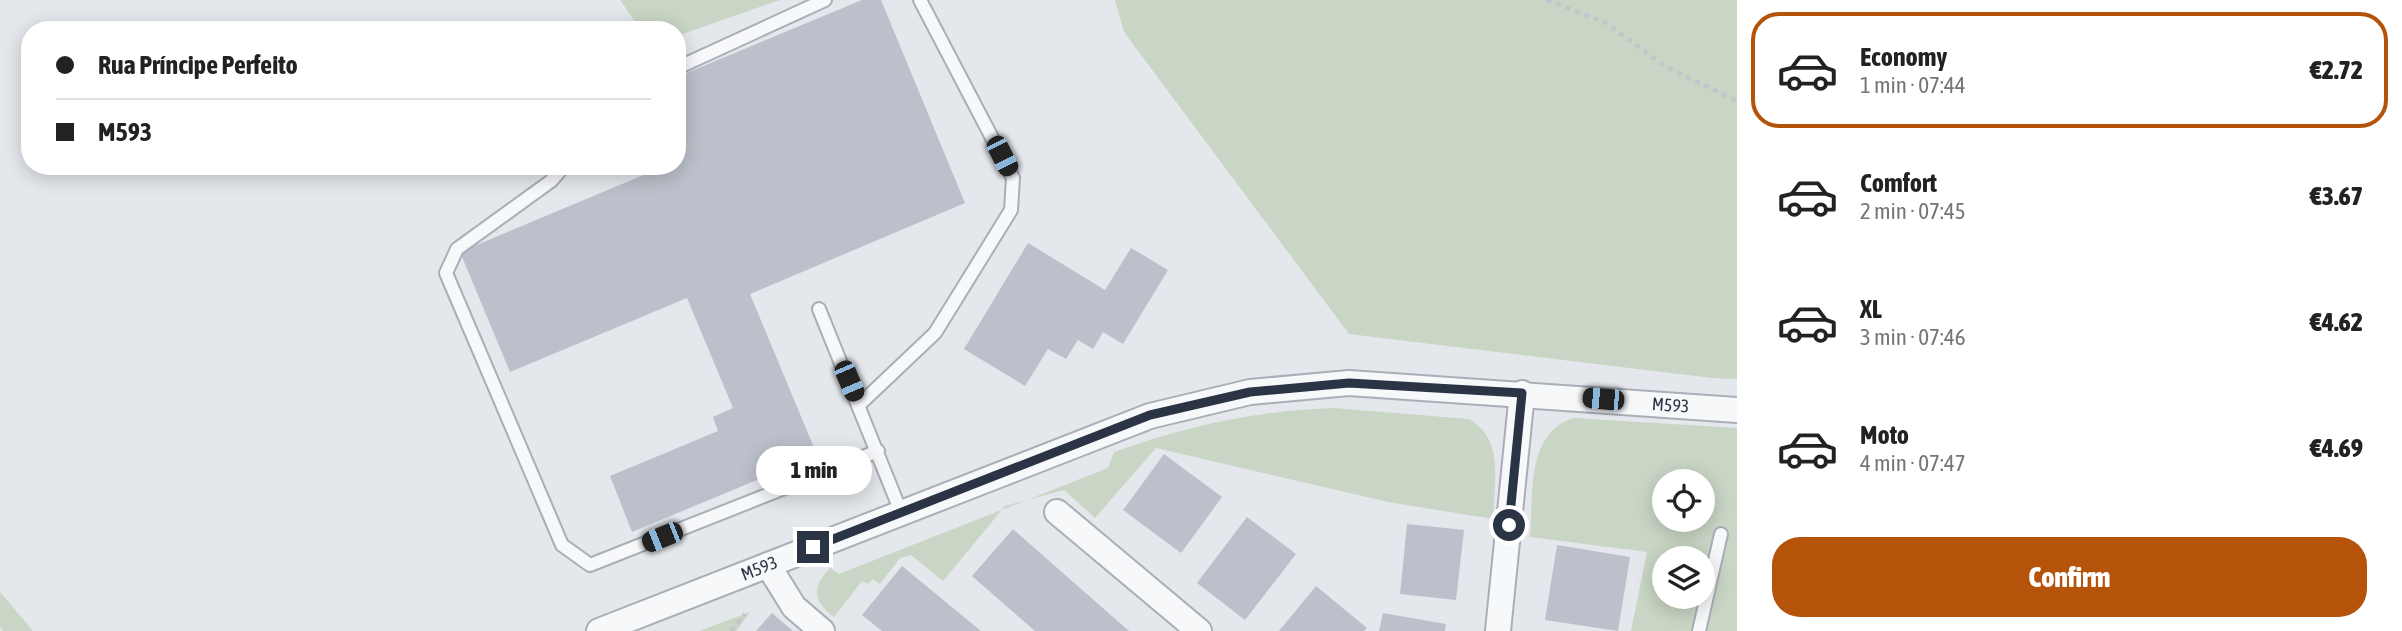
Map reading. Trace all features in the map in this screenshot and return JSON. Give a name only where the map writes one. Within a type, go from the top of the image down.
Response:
[{"type":"street","name":"M593","points":[[599,631],[1150,415],[1250,392],[1349,383],[1737,410]]},
{"type":"street","points":[[1498,631],[1522,393]]},
{"type":"street","points":[[1057,512],[1199,631]]},
{"type":"street","points":[[768,565],[794,607],[822,631]]},
{"type":"lane","points":[[686,64],[825,0]]},
{"type":"lane","points":[[859,405],[935,333],[1011,210],[1013,178],[920,0]]},
{"type":"lane","points":[[556,175],[457,249],[446,273],[562,545],[590,565],[878,452]]},
{"type":"lane","points":[[819,309],[901,512]]},
{"type":"lane","points":[[1699,631],[1721,534]]},
{"type":"path","points":[[1547,0],[1605,23],[1666,67],[1737,101]]},
{"type":"path","points":[[732,631],[745,614]]},
{"type":"green space","points":[[620,0],[780,0],[686,33],[686,21],[635,21]]},
{"type":"green space","points":[[1115,0],[1737,0],[1737,379],[1349,334],[1124,32]]},
{"type":"green space","points":[[1334,408],[1469,419],[1488,438],[1495,463],[1493,519],[1388,502],[1156,448],[1095,518],[1064,490],[1026,500],[1108,468],[1114,452],[1142,442],[1222,421],[1277,412]]},
{"type":"green space","points":[[1574,418],[1737,428],[1737,631],[1631,631],[1647,552],[1530,537],[1535,467],[1547,437],[1558,426]]},
{"type":"green space","points":[[1026,500],[1002,510],[1005,506]]},
{"type":"green space","points":[[1002,510],[943,581],[911,555],[900,558],[880,584],[873,579],[868,584],[862,581],[834,617],[818,600],[817,588],[830,568],[839,574]]},
{"type":"green space","points":[[0,592],[33,631],[3,631],[0,627]]},
{"type":"green space","points":[[750,612],[736,631],[699,631],[745,614]]},
{"type":"building","points":[[862,0],[881,0],[965,203],[750,294],[817,455],[632,532],[610,476],[718,431],[713,417],[733,408],[687,298],[510,372],[460,252],[644,175],[686,175],[686,73]]},
{"type":"building","points":[[1028,243],[1105,290],[1131,248],[1168,270],[1123,344],[1103,332],[1093,349],[1078,340],[1066,359],[1048,349],[1025,386],[964,349]]},
{"type":"building","points":[[1164,454],[1222,497],[1181,553],[1123,510]]},
{"type":"building","points":[[1247,517],[1296,554],[1245,620],[1197,583]]},
{"type":"building","points":[[1407,524],[1464,530],[1456,600],[1400,594]]},
{"type":"building","points":[[1013,529],[1129,631],[1035,631],[972,576]]},
{"type":"building","points":[[1557,545],[1630,557],[1618,631],[1545,620]]},
{"type":"building","points":[[902,566],[981,631],[882,631],[862,615]]},
{"type":"building","points":[[1316,586],[1367,628],[1364,631],[1279,631]]},
{"type":"building","points":[[772,613],[793,631],[756,631]]},
{"type":"building","points":[[1383,613],[1446,624],[1445,631],[1379,631]]},
{"type":"route","points":[[813,547],[1150,415],[1250,392],[1349,383],[1522,393],[1509,525]]}]
